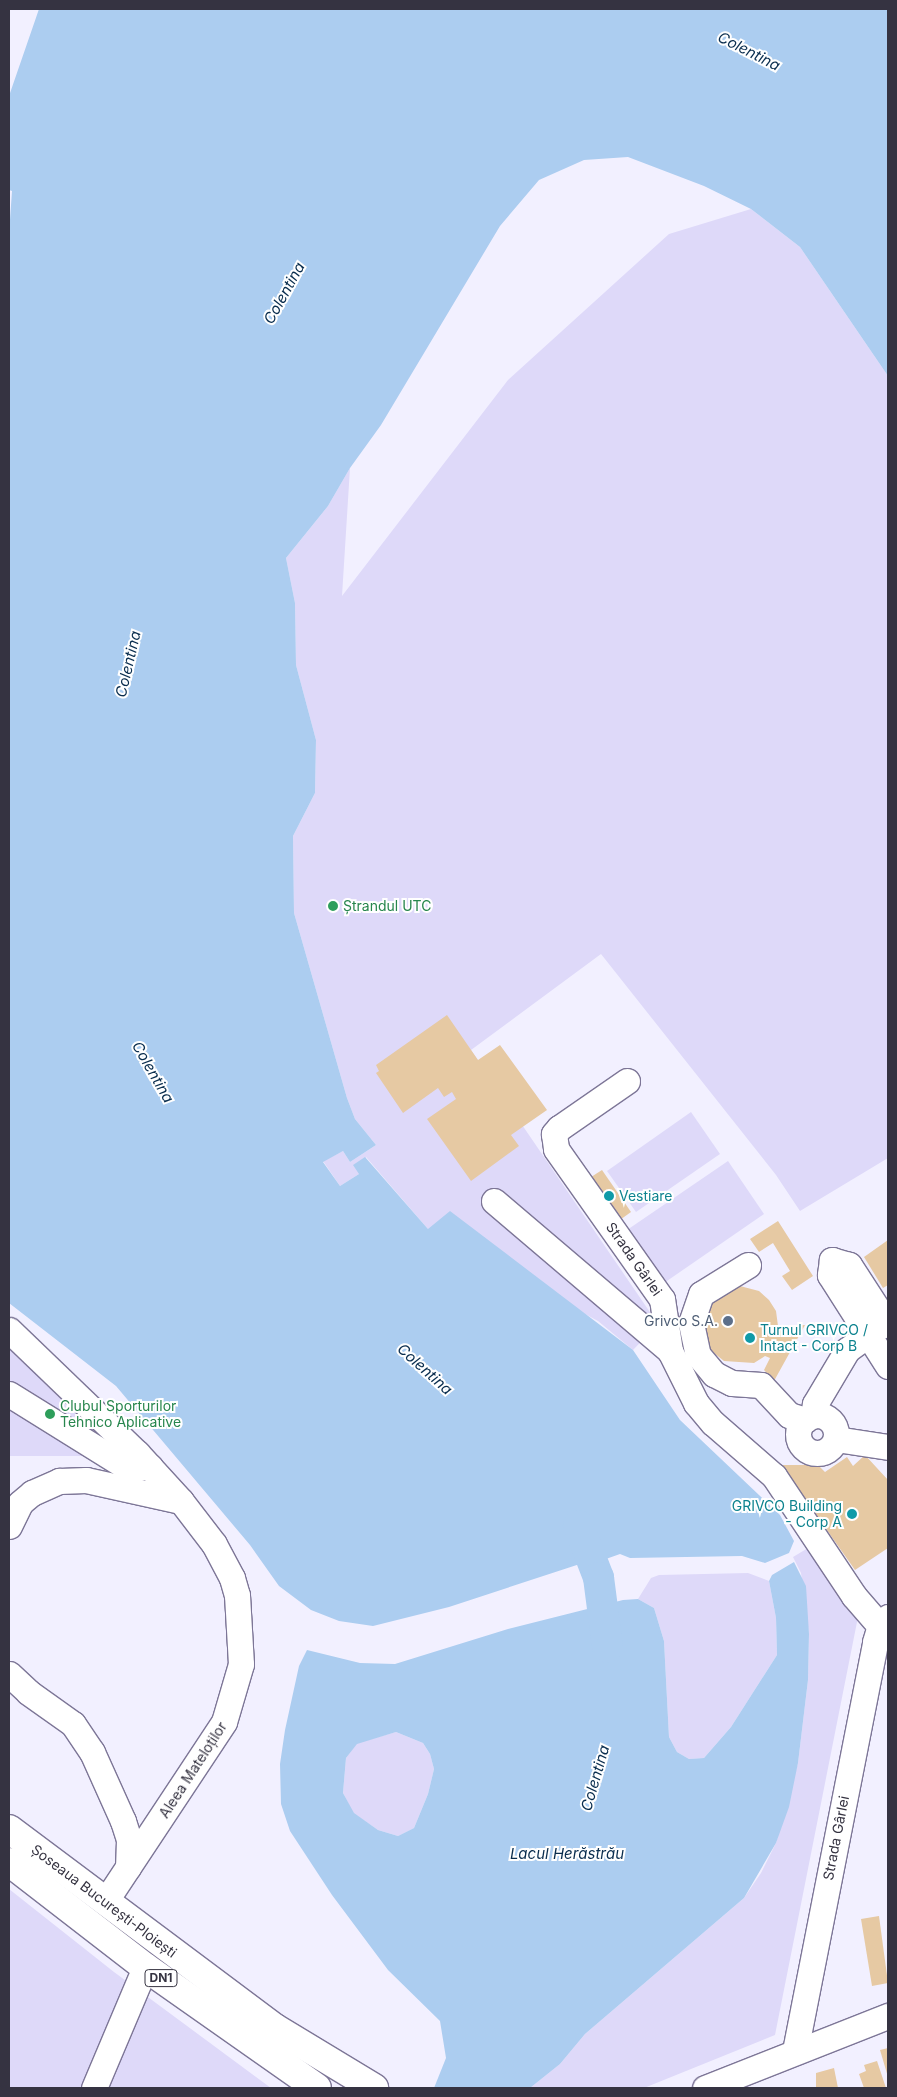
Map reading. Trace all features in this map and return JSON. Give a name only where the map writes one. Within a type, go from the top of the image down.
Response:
[{"type":"main road","name":"Șoseaua București-Ploiești","points":[[9,1829],[300,2046],[374,2088]]},
{"type":"main road","name":"Șoseaua București-Ploiești","points":[[9,1862],[145,1967],[317,2088]]},
{"type":"street","name":"Strada Gârlei","points":[[627,1081],[558,1128],[554,1143],[662,1299],[670,1351],[696,1402],[713,1423],[774,1476],[854,1596],[884,1622],[794,2051]]},
{"type":"street","points":[[494,1201],[670,1351]]},
{"type":"street","points":[[748,1265],[701,1294],[691,1323],[698,1355],[714,1374],[732,1383],[761,1385],[789,1415],[831,1421],[836,1439]]},
{"type":"street","points":[[836,1439],[824,1452],[808,1450],[798,1436],[847,1350],[881,1327],[888,1366]]},
{"type":"street","name":"Aleea Mateloților","points":[[9,1330],[150,1467],[181,1501],[214,1544],[232,1578],[240,1618],[241,1664],[224,1722],[105,1902]]},
{"type":"street","points":[[9,1394],[128,1468],[150,1467]]},
{"type":"street","points":[[836,1439],[888,1447]]},
{"type":"street","points":[[9,1526],[20,1503],[32,1493],[59,1481],[86,1480],[181,1501]]},
{"type":"street","points":[[9,1674],[28,1692],[73,1724],[87,1744],[123,1821],[129,1840],[128,1867]]},
{"type":"street","points":[[94,2088],[145,1967]]},
{"type":"street","points":[[705,2088],[794,2051],[888,2016]]},
{"type":"shaded area","points":[[751,209],[800,247],[888,376],[888,1158],[800,1211],[776,1175],[601,954],[471,1050],[658,1324],[633,1350],[598,1321],[428,1229],[366,1157],[359,1174],[340,1186],[323,1161],[343,1151],[350,1162],[376,1145],[355,1119],[347,1098],[294,913],[293,836],[315,793],[316,740],[296,665],[295,603],[286,558],[328,506],[350,468],[342,596],[508,380],[669,234]]},
{"type":"shaded area","points":[[691,1112],[720,1154],[636,1212],[607,1171]]},
{"type":"shaded area","points":[[728,1161],[764,1214],[664,1283],[627,1230]]},
{"type":"shaded area","name":"Clubul Sporturilor Tehnico Aplicative","points":[[9,1336],[135,1456],[9,1456]]},
{"type":"shaded area","points":[[818,1542],[859,1612],[775,2035],[644,2088],[530,2088],[560,2064],[585,2034],[744,1898],[761,1873],[776,1843],[798,1763],[808,1680],[809,1634],[801,1573],[793,1557]]},
{"type":"shaded area","points":[[748,1573],[769,1581],[776,1618],[777,1655],[731,1727],[704,1758],[689,1759],[677,1752],[669,1737],[664,1641],[654,1608],[638,1599],[651,1578],[659,1575]]},
{"type":"shaded area","points":[[396,1732],[423,1743],[430,1754],[434,1769],[428,1794],[414,1828],[398,1836],[378,1830],[353,1813],[343,1793],[346,1758],[357,1743]]},
{"type":"shaded area","points":[[9,1889],[114,1972],[271,2088],[9,2088]]},
{"type":"water","points":[[39,9],[888,9],[888,376],[800,247],[751,209],[704,186],[628,157],[584,160],[539,180],[500,226],[381,425],[350,468],[328,506],[286,558],[295,603],[296,665],[316,740],[315,793],[293,836],[294,913],[347,1098],[355,1119],[376,1145],[350,1162],[343,1151],[323,1162],[340,1186],[359,1174],[353,1165],[365,1157],[428,1229],[450,1211],[633,1350],[680,1420],[780,1515],[794,1541],[789,1553],[765,1563],[742,1556],[630,1558],[620,1554],[589,1565],[586,1562],[449,1607],[373,1626],[339,1621],[311,1610],[279,1586],[250,1545],[116,1386],[9,1303],[9,234],[12,191],[9,190],[9,96]]},
{"type":"water","name":"Lacul Herăstrău","points":[[794,1562],[806,1586],[809,1634],[808,1680],[798,1763],[789,1807],[776,1843],[744,1898],[585,2034],[560,2064],[530,2088],[434,2088],[446,2058],[440,2021],[388,1970],[332,1895],[290,1831],[281,1804],[280,1764],[285,1730],[299,1666],[307,1650],[360,1663],[395,1664],[508,1629],[623,1600],[638,1599],[654,1608],[664,1641],[669,1737],[677,1752],[689,1759],[704,1758],[731,1727],[777,1655],[776,1618],[769,1581],[772,1575]],"holes":[[[396,1732],[423,1743],[430,1754],[434,1769],[428,1794],[414,1828],[398,1836],[378,1830],[354,1813],[343,1793],[346,1758],[357,1744]]]},
{"type":"building","points":[[447,1015],[478,1060],[500,1045],[547,1110],[511,1135],[519,1146],[471,1181],[427,1119],[456,1099],[452,1092],[444,1097],[438,1088],[403,1113],[376,1073],[379,1071],[376,1065]]},
{"type":"building","name":"Vestiare","points":[[602,1170],[631,1212],[617,1222],[588,1179]]},
{"type":"building","points":[[778,1221],[813,1276],[792,1290],[782,1276],[790,1271],[773,1243],[759,1252],[750,1239]]},
{"type":"building","points":[[888,1240],[888,1285],[883,1288],[864,1257]]},
{"type":"building","name":"Turnul GRIVCO / Intact - Corp B","points":[[736,1285],[759,1291],[769,1300],[776,1311],[778,1326],[785,1330],[787,1326],[805,1325],[774,1381],[764,1370],[770,1358],[765,1356],[754,1363],[724,1361],[704,1345],[701,1331],[705,1306]]},
{"type":"building","name":"GRIVCO Building - Corp A","points":[[865,1455],[888,1480],[888,1548],[855,1570],[781,1465],[818,1465],[825,1472],[847,1457],[853,1466]]},
{"type":"building","points":[[879,1916],[888,1983],[872,1986],[861,1919]]},
{"type":"building","points":[[888,2048],[888,2077],[880,2050]]},
{"type":"building","points":[[877,2061],[886,2088],[864,2088],[859,2074],[866,2071],[864,2065]]},
{"type":"building","points":[[834,2068],[838,2088],[816,2088],[816,2073]]},
{"type":"waterway","name":"Colentina","points":[[578,1525],[598,1577],[607,1646]]},
{"type":"place","name":"Ștrandul UTC","points":[[333,906]]},
{"type":"place","name":"Vestiare","points":[[609,1196]]},
{"type":"place","name":"Grivco S.A.","points":[[728,1321]]},
{"type":"place","name":"Turnul GRIVCO / Intact - Corp B","points":[[750,1338]]},
{"type":"place","name":"Clubul Sporturilor Tehnico Aplicative","points":[[50,1414]]},
{"type":"place","name":"GRIVCO Building - Corp A","points":[[852,1514]]}]
